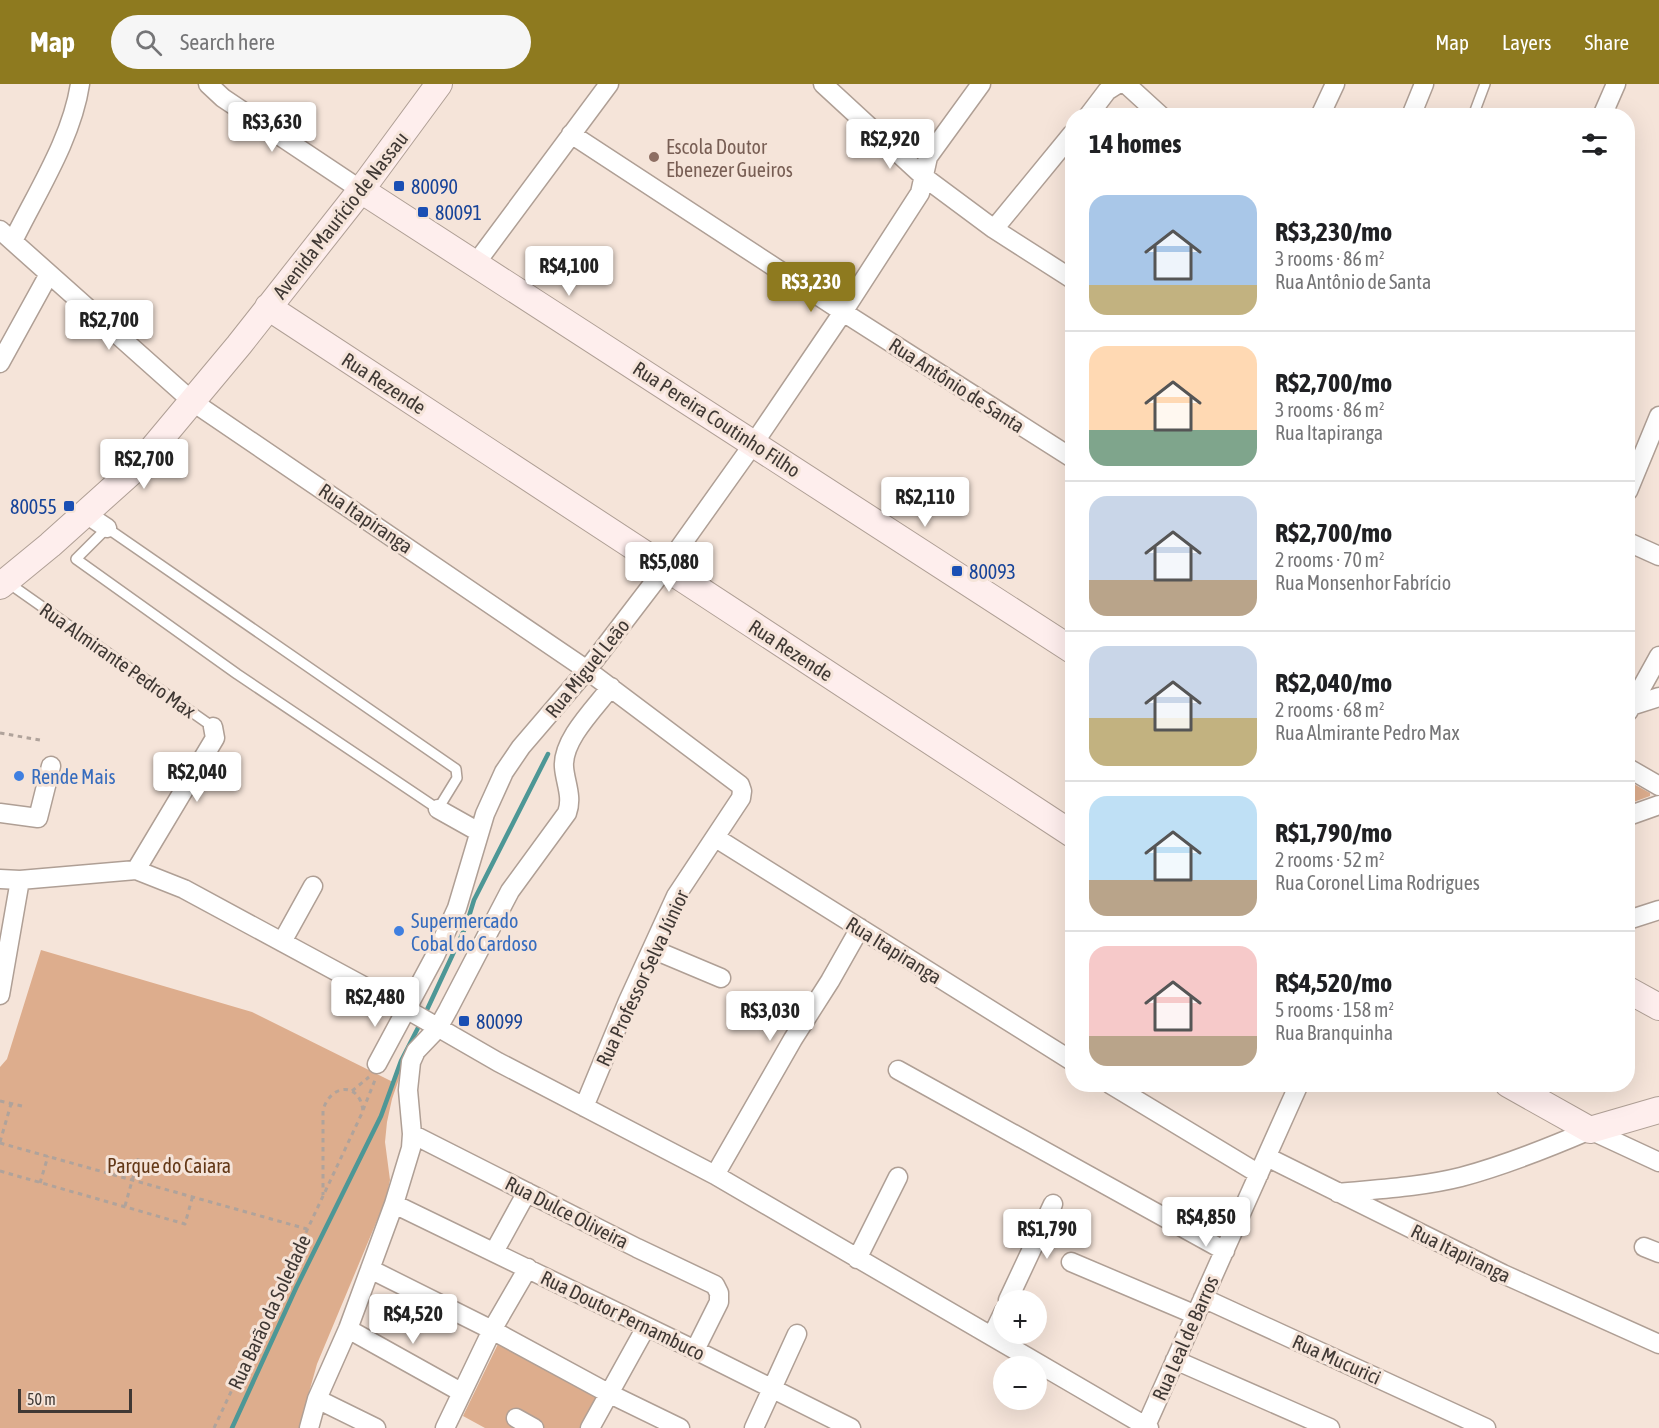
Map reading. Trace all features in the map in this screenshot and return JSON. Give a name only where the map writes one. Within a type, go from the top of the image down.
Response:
[{"type":"street","points":[[6,236],[63,140],[77,101],[80,84]]},
{"type":"street","points":[[208,84],[223,98],[361,190]]},
{"type":"street","name":"Avenida Maurício de Nassau","points":[[3,584],[96,521],[361,190],[439,84]]},
{"type":"street","points":[[477,263],[609,84]]},
{"type":"street","name":"Rua Miguel Leão","points":[[377,1064],[409,1011],[456,908],[485,814],[504,772],[521,747],[587,670],[665,568],[753,443],[843,312],[920,193],[928,158],[981,84]]},
{"type":"street","points":[[1094,108],[1107,92],[1118,84]]},
{"type":"street","points":[[1126,84],[1152,108]]},
{"type":"street","points":[[1324,108],[1335,84]]},
{"type":"street","points":[[1414,108],[1424,84]]},
{"type":"street","points":[[1606,108],[1616,84]]},
{"type":"street","points":[[828,85],[924,177],[994,229],[1065,275]]},
{"type":"street","name":"Rua Antônio de Santa","points":[[571,134],[1065,454]]},
{"type":"street","points":[[994,229],[1065,143]]},
{"type":"street","name":"Rua Pereira Coutinho Filho","points":[[361,190],[1065,645]]},
{"type":"street","name":"Rua Itapiranga","points":[[6,236],[193,402],[587,670],[740,785],[742,791]]},
{"type":"street","points":[[0,363],[49,274]]},
{"type":"street","name":"Rua Rezende","points":[[268,307],[1065,829]]},
{"type":"street","points":[[1635,474],[1659,416]]},
{"type":"street","points":[[1635,545],[1659,556]]},
{"type":"street","points":[[1635,698],[1659,656]]},
{"type":"street","points":[[309,1428],[317,1399],[348,1329],[394,1204],[411,1148],[408,1090],[411,1062],[416,1051],[436,1027],[510,891],[567,813],[570,801],[564,764],[567,749],[571,738],[610,687]]},
{"type":"street","points":[[1635,707],[1659,697]]},
{"type":"street","name":"Rua Almirante Pedro Max","points":[[136,870],[215,738],[213,728]]},
{"type":"street","points":[[0,813],[38,818],[51,766]]},
{"type":"street","points":[[1635,772],[1659,786]]},
{"type":"street","name":"Rua Professor Selva Júnior","points":[[584,1107],[676,896],[716,838],[741,798],[742,791]]},
{"type":"street","points":[[1635,814],[1659,805]]},
{"type":"street","points":[[438,809],[479,832]]},
{"type":"street","name":"Rua Itapiranga","points":[[716,838],[1065,1057]]},
{"type":"street","points":[[0,879],[20,880],[136,870],[184,889],[584,1107],[715,1175],[1146,1427]]},
{"type":"street","points":[[0,995],[20,880]]},
{"type":"street","points":[[282,942],[312,886]]},
{"type":"street","points":[[1635,918],[1659,910]]},
{"type":"street","points":[[715,1175],[860,928]]},
{"type":"street","points":[[652,949],[721,978]]},
{"type":"street","points":[[1635,994],[1658,1006]]},
{"type":"street","points":[[898,1070],[1225,1251]]},
{"type":"street","points":[[1123,1092],[1259,1174]]},
{"type":"street","name":"Rua Leal de Barros","points":[[1146,1427],[1295,1092]]},
{"type":"street","points":[[1523,1092],[1590,1130],[1659,1162]]},
{"type":"street","points":[[1337,1193],[1458,1177],[1536,1153],[1590,1130],[1659,1110]]},
{"type":"street","name":"Rua Dulce Oliveira","points":[[412,1134],[715,1285],[720,1293],[719,1302],[695,1350]]},
{"type":"street","name":"Rua Itapiranga","points":[[1267,1157],[1503,1274],[1659,1344]]},
{"type":"street","points":[[857,1259],[898,1177]]},
{"type":"street","points":[[494,1252],[527,1192]]},
{"type":"street","name":"Rua Doutor Pernambuco","points":[[394,1204],[851,1428]]},
{"type":"street","points":[[1013,1290],[1053,1204]]},
{"type":"street","points":[[1071,1262],[1196,1315]]},
{"type":"street","points":[[445,1428],[492,1330],[528,1268]]},
{"type":"street","points":[[370,1269],[680,1428]]},
{"type":"street","name":"Rua Mucurici","points":[[1203,1298],[1474,1425]]},
{"type":"street","points":[[590,1428],[646,1327]]},
{"type":"street","points":[[348,1329],[461,1392]]},
{"type":"street","points":[[754,1428],[797,1334]]},
{"type":"street","points":[[1175,1360],[1330,1428]]},
{"type":"street","points":[[317,1399],[376,1428]]},
{"type":"street","points":[[516,1418],[534,1428]]},
{"type":"lane","points":[[1476,108],[1485,84]]},
{"type":"lane","points":[[96,521],[456,768],[457,778],[438,809],[237,674],[76,559],[96,521]]},
{"type":"lane","name":"Rua Almirante Pedro Max","points":[[3,584],[213,728]]},
{"type":"path","points":[[0,733],[40,740]]},
{"type":"path","name":"Rua Barão da Soledade","points":[[214,1428],[363,1111],[376,1077],[372,1074],[352,1091],[339,1090],[326,1100],[323,1110],[323,1196]]},
{"type":"path","points":[[352,1091],[362,1101],[363,1111]]},
{"type":"path","points":[[0,1101],[26,1107]]},
{"type":"path","points":[[11,1104],[0,1142],[308,1229]]},
{"type":"path","points":[[40,1183],[48,1156]]},
{"type":"path","points":[[124,1207],[139,1156]]},
{"type":"path","points":[[0,1171],[185,1224],[194,1196]]},
{"type":"green space","points":[[1635,785],[1650,793],[1650,796],[1635,801]]},
{"type":"green space","name":"Parque do Caiara","points":[[41,950],[252,1012],[393,1082],[415,1033],[392,1099],[387,1122],[385,1142],[390,1180],[386,1199],[317,1364],[299,1428],[0,1428],[0,1067],[7,1059]]},
{"type":"green space","points":[[498,1344],[603,1400],[587,1428],[485,1428],[463,1416]]},
{"type":"waterway","points":[[425,1014],[466,926],[474,900],[548,754]]},
{"type":"waterway","points":[[232,1428],[296,1288],[381,1116],[401,1061],[421,1022]]},
{"type":"place","name":"Escola Doutor Ebenezer Gueiros","points":[[654,157]]},
{"type":"place","name":"80090","points":[[399,186]]},
{"type":"place","name":"80091","points":[[423,212]]},
{"type":"place","name":"80055","points":[[69,506]]},
{"type":"place","name":"80093","points":[[957,571]]},
{"type":"place","name":"Rende Mais","points":[[19,776]]},
{"type":"place","name":"Supermercado Cobal do Cardoso","points":[[399,931]]},
{"type":"place","name":"80099","points":[[464,1021]]}]
